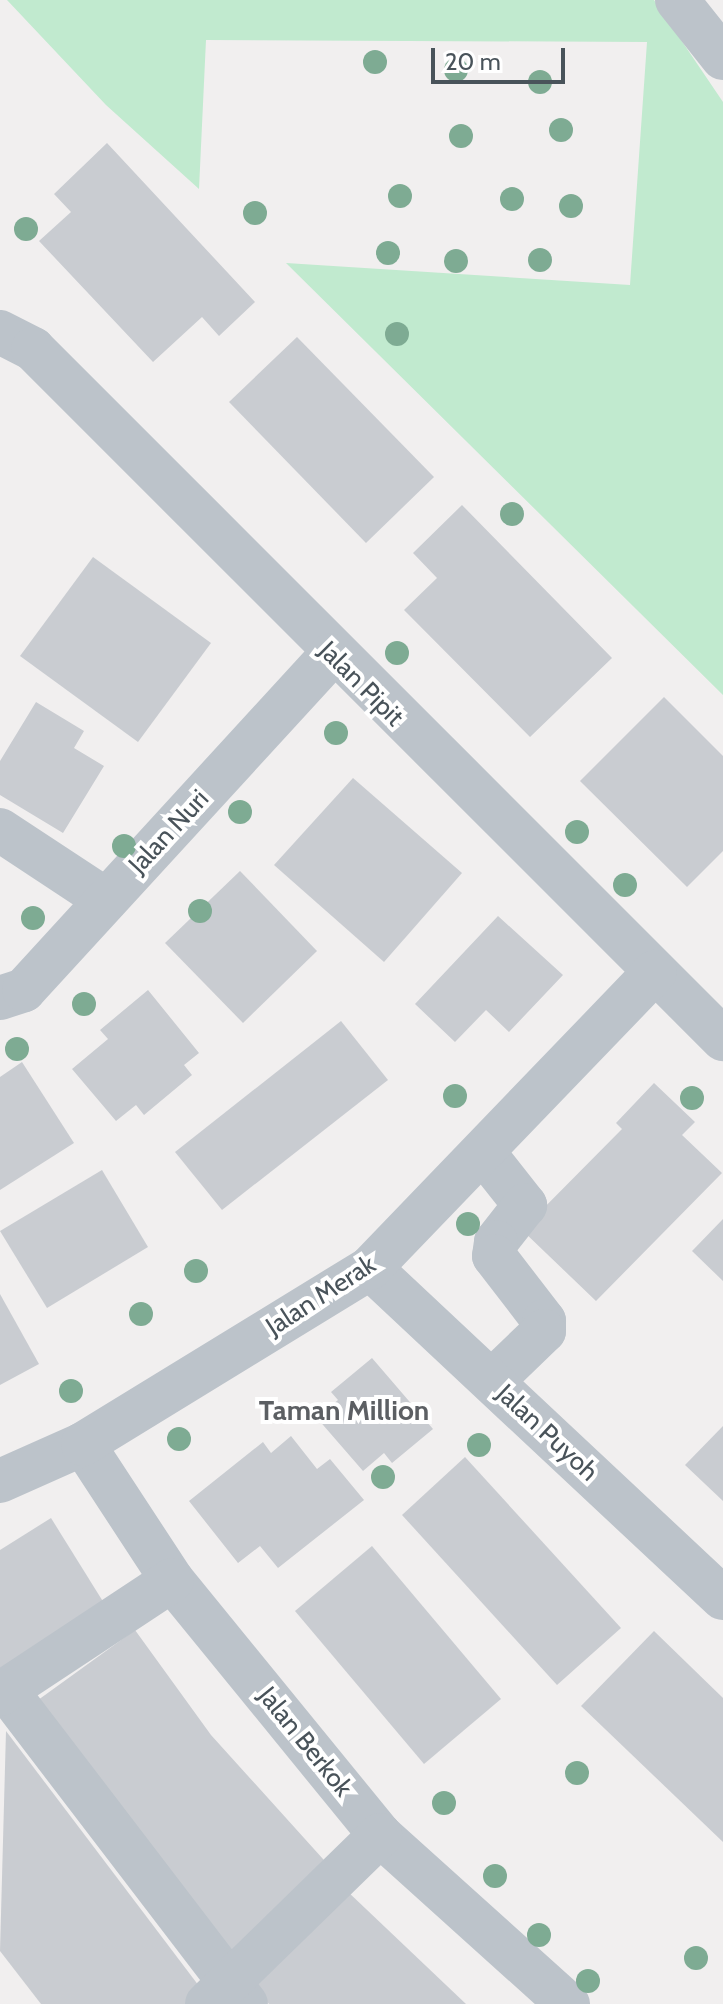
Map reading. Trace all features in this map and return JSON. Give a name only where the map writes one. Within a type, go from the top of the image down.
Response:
[{"type":"street","points":[[677,0],[723,58]]},
{"type":"street","name":"Jalan Pipit","points":[[0,332],[33,349],[331,655],[723,1039]]},
{"type":"street","name":"Jalan Nuri","points":[[8,986],[106,900],[331,655]]},
{"type":"street","points":[[0,830],[106,900]]},
{"type":"street","name":"Jalan Merak","points":[[0,1481],[83,1444],[370,1268],[655,972]]},
{"type":"street","points":[[483,1152],[525,1205],[496,1242],[494,1256],[544,1321],[544,1331],[492,1381]]},
{"type":"street","name":"Jalan Puyoh","points":[[370,1268],[723,1598]]},
{"type":"street","name":"Jalan Berkok","points":[[83,1444],[172,1580],[380,1835],[568,2004]]},
{"type":"street","points":[[172,1580],[3,1692],[226,1998],[380,1835]]},
{"type":"green space","points":[[7,0],[654,0],[723,102],[723,695],[286,263],[630,285],[647,42],[206,40],[199,189],[106,105]]},
{"type":"building","points":[[107,143],[255,302],[219,336],[202,317],[153,362],[39,241],[71,212],[54,194]]},
{"type":"building","points":[[297,337],[434,477],[366,543],[229,402]]},
{"type":"building","points":[[462,505],[612,658],[530,737],[404,610],[437,578],[413,553]]},
{"type":"building","points":[[93,557],[211,643],[138,742],[20,656]]},
{"type":"building","points":[[664,697],[723,756],[723,851],[687,887],[580,781]]},
{"type":"building","points":[[36,702],[84,731],[74,748],[104,766],[63,833],[0,795],[0,761]]},
{"type":"building","points":[[353,778],[462,873],[384,962],[274,865]]},
{"type":"building","points":[[240,871],[317,951],[243,1023],[165,943]]},
{"type":"building","points":[[498,916],[563,975],[509,1032],[486,1010],[455,1042],[415,1004]]},
{"type":"building","points":[[148,990],[199,1053],[184,1065],[192,1075],[144,1115],[136,1105],[116,1121],[72,1069],[108,1039],[100,1030]]},
{"type":"building","points":[[341,1021],[388,1080],[222,1210],[175,1152]]},
{"type":"building","points":[[22,1062],[74,1143],[0,1190],[0,1077]]},
{"type":"building","points":[[654,1083],[695,1122],[682,1135],[722,1173],[596,1301],[522,1230],[622,1129],[616,1123]]},
{"type":"building","points":[[102,1170],[148,1247],[47,1308],[0,1231]]},
{"type":"building","points":[[723,1219],[723,1281],[692,1251]]},
{"type":"building","points":[[0,1294],[39,1364],[0,1385]]},
{"type":"building","points":[[372,1358],[433,1429],[392,1463],[384,1453],[363,1471],[317,1418],[338,1400],[331,1392]]},
{"type":"building","points":[[723,1426],[723,1501],[685,1465]]},
{"type":"building","points":[[291,1436],[317,1469],[330,1459],[364,1500],[278,1568],[260,1546],[238,1563],[189,1501],[263,1442],[271,1453]]},
{"type":"building","points":[[465,1457],[621,1628],[557,1685],[402,1515]]},
{"type":"building","points":[[51,1518],[112,1616],[0,1686],[0,1550]]},
{"type":"building","points":[[372,1546],[501,1699],[424,1764],[295,1611]]},
{"type":"building","points":[[135,1630],[211,1735],[332,1869],[229,1965],[27,1708]]},
{"type":"building","points":[[654,1631],[723,1698],[723,1842],[581,1706]]},
{"type":"building","points":[[6,1731],[202,1990],[186,2004],[41,2004],[0,1951]]},
{"type":"building","points":[[346,1890],[466,2004],[269,2004],[252,1987]]},
{"type":"district","name":"Taman Million","points":[[344,1410]]}]
